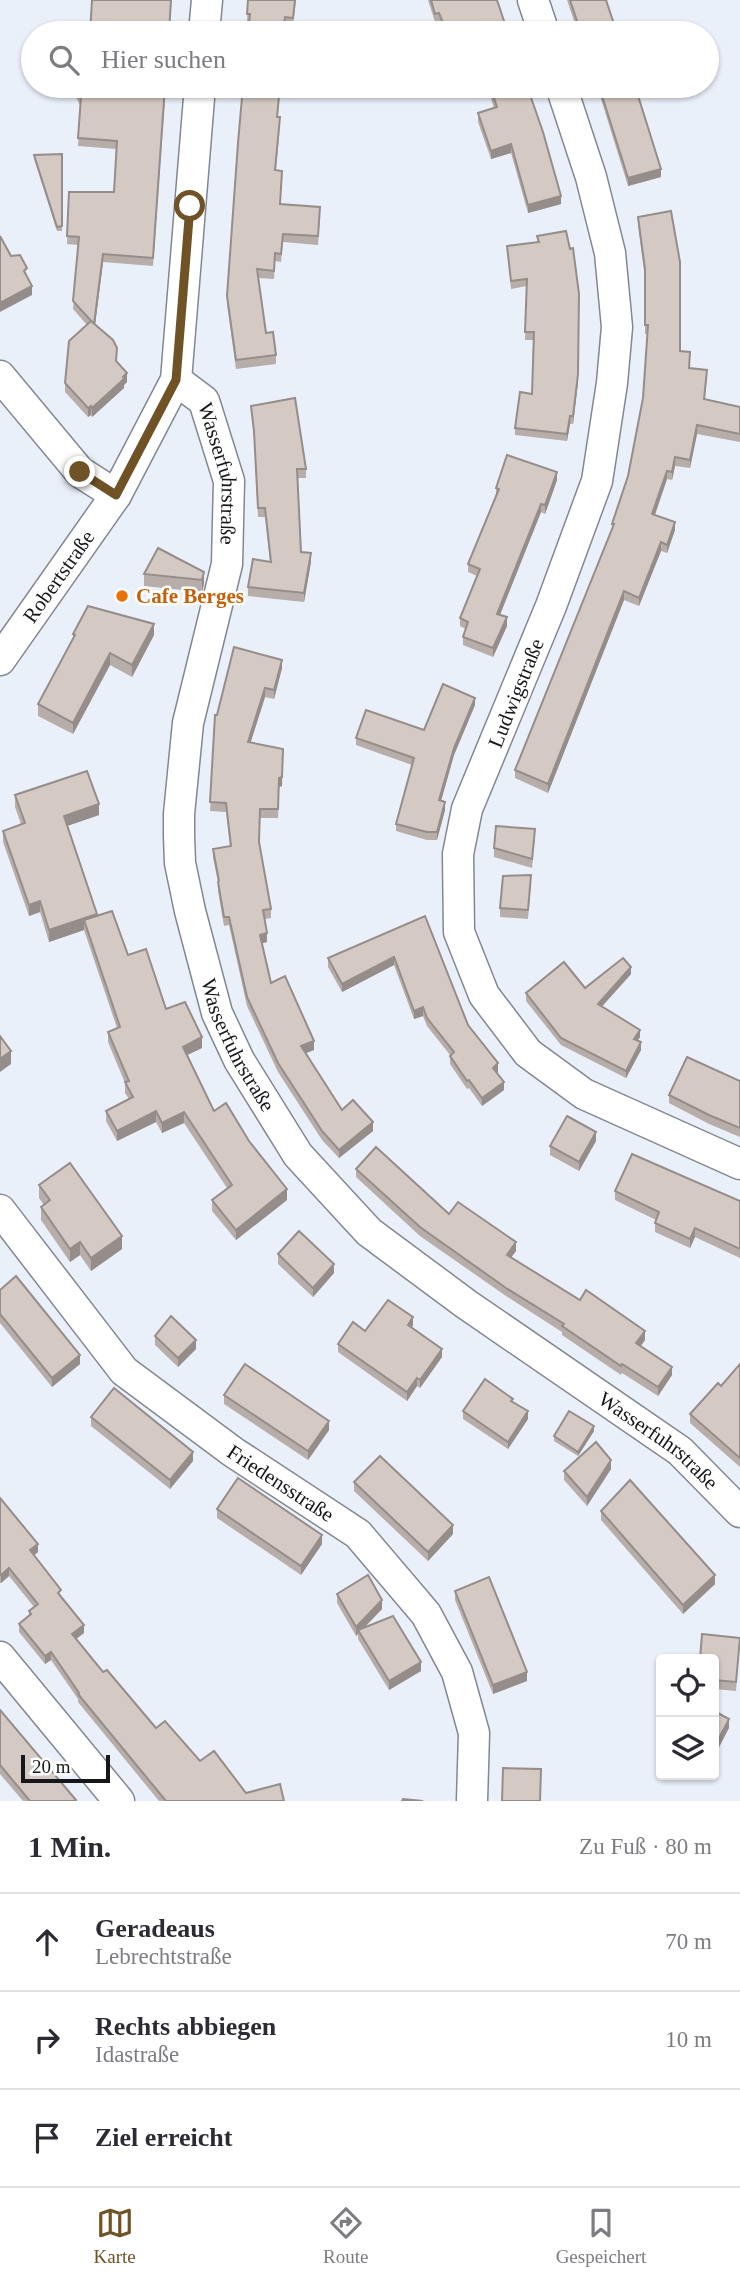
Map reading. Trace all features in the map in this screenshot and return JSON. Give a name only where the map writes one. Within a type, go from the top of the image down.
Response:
[{"type":"street","points":[[205,21],[207,0]]},
{"type":"street","points":[[533,0],[540,21]]},
{"type":"street","points":[[176,380],[199,98]]},
{"type":"street","name":"Ludwigstraße","points":[[565,98],[591,177],[610,253],[617,327],[612,383],[597,481],[551,606],[467,809],[458,854],[460,932],[484,995],[528,1053],[584,1094],[740,1164]]},
{"type":"street","points":[[0,376],[80,472],[116,495]]},
{"type":"street","name":"Robertstraße","points":[[0,660],[116,495],[176,380]]},
{"type":"street","name":"Wasserfuhrstraße","points":[[176,380],[204,401],[229,481],[227,564],[188,723],[178,836],[180,863],[216,1013],[239,1060],[298,1155],[369,1232],[466,1304],[680,1451],[740,1513]]},
{"type":"street","name":"Friedensstraße","points":[[0,1210],[124,1371],[233,1452],[358,1534],[426,1614],[457,1672],[474,1733],[472,1801]]},
{"type":"street","points":[[0,1657],[120,1801]]},
{"type":"building","points":[[92,0],[171,0],[170,21],[91,21]]},
{"type":"building","points":[[248,0],[295,0],[293,18],[285,17],[284,21],[249,21],[250,14],[247,14]]},
{"type":"building","points":[[431,0],[497,0],[504,21],[442,21],[439,13],[435,14]]},
{"type":"building","points":[[570,0],[606,0],[613,21],[577,21]]},
{"type":"building","points":[[81,98],[164,98],[153,258],[103,254],[94,324],[73,301],[79,237],[67,236],[69,192],[114,192],[117,141],[78,138]]},
{"type":"building","points":[[242,98],[279,98],[277,117],[280,117],[275,170],[282,171],[280,204],[320,207],[318,236],[283,234],[281,254],[275,253],[274,271],[257,269],[266,333],[273,332],[276,355],[236,360],[227,296]]},
{"type":"building","points":[[494,98],[531,98],[561,196],[528,205],[511,144],[491,151],[478,113],[497,107]]},
{"type":"building","points":[[603,98],[639,98],[661,169],[628,178]]},
{"type":"building","points":[[62,154],[62,226],[57,227],[34,155]]},
{"type":"building","points":[[671,211],[680,262],[680,351],[690,352],[689,368],[707,370],[704,399],[740,407],[740,434],[697,425],[690,460],[675,457],[672,472],[667,471],[652,514],[675,522],[667,545],[661,542],[639,598],[624,591],[548,784],[515,770],[614,524],[628,476],[643,398],[648,325],[645,325],[645,269],[638,217]]},
{"type":"building","points":[[566,231],[570,249],[573,248],[579,294],[578,374],[573,416],[570,416],[567,434],[515,428],[520,392],[532,394],[534,332],[525,332],[527,279],[511,281],[507,246],[539,242],[537,236]]},
{"type":"building","points":[[0,236],[11,256],[20,255],[32,286],[0,303]]},
{"type":"building","points":[[91,321],[113,340],[117,348],[116,361],[127,373],[124,379],[92,408],[88,408],[65,383],[69,341]]},
{"type":"building","points":[[295,398],[306,469],[297,469],[301,552],[311,553],[304,593],[248,587],[253,559],[271,562],[265,508],[258,508],[251,406]]},
{"type":"building","points":[[507,455],[557,472],[545,505],[541,504],[497,614],[507,617],[493,648],[463,637],[468,622],[460,618],[480,569],[468,564],[499,489],[496,488]]},
{"type":"building","points":[[158,548],[204,572],[202,580],[144,574]]},
{"type":"building","points":[[88,606],[154,624],[132,665],[110,653],[73,723],[38,704]]},
{"type":"building","points":[[234,647],[282,660],[274,690],[265,688],[248,742],[283,749],[278,809],[260,809],[259,842],[271,909],[263,910],[267,933],[260,935],[271,983],[285,976],[314,1041],[301,1046],[342,1110],[353,1100],[373,1122],[339,1150],[322,1131],[278,1063],[247,997],[229,917],[224,917],[213,849],[231,846],[226,803],[210,802],[215,715]]},
{"type":"building","points":[[443,684],[475,698],[454,748],[439,800],[445,802],[437,832],[427,832],[396,824],[414,758],[356,738],[366,710],[424,730]]},
{"type":"building","points":[[87,771],[99,804],[64,816],[97,914],[49,930],[40,901],[29,905],[3,831],[25,823],[15,795]]},
{"type":"building","points":[[496,826],[535,829],[532,859],[494,848]]},
{"type":"building","points":[[531,875],[528,910],[500,908],[503,876]]},
{"type":"building","points":[[112,911],[128,955],[146,949],[166,1009],[185,1002],[202,1037],[183,1047],[214,1111],[226,1103],[249,1141],[287,1189],[236,1230],[212,1200],[232,1185],[184,1112],[162,1123],[156,1111],[117,1131],[106,1111],[133,1097],[108,1032],[120,1027],[84,920]]},
{"type":"building","points":[[425,916],[468,1025],[498,1063],[493,1068],[504,1082],[482,1098],[450,1056],[454,1052],[427,1018],[423,1007],[414,1011],[394,957],[342,984],[328,958]]},
{"type":"building","points":[[623,958],[631,967],[598,1004],[640,1030],[634,1039],[641,1042],[626,1071],[561,1038],[526,993],[564,962],[585,988]]},
{"type":"building","points":[[0,1036],[11,1051],[0,1059]]},
{"type":"building","points":[[687,1057],[740,1081],[740,1128],[669,1095]]},
{"type":"building","points":[[567,1116],[596,1132],[579,1162],[550,1146]]},
{"type":"building","points":[[376,1147],[449,1214],[458,1202],[516,1242],[507,1255],[580,1300],[586,1290],[645,1331],[636,1343],[672,1367],[658,1387],[622,1364],[621,1366],[562,1326],[564,1324],[506,1288],[420,1227],[356,1169]]},
{"type":"building","points":[[632,1154],[740,1201],[740,1249],[695,1228],[690,1239],[655,1223],[659,1212],[615,1191]]},
{"type":"building","points":[[70,1163],[122,1236],[91,1258],[80,1242],[70,1249],[41,1207],[50,1200],[39,1185]]},
{"type":"building","points":[[299,1231],[334,1264],[313,1288],[278,1254]]},
{"type":"building","points":[[16,1276],[80,1355],[52,1378],[0,1314],[0,1290]]},
{"type":"building","points":[[388,1300],[413,1317],[408,1325],[442,1349],[420,1380],[417,1378],[407,1392],[338,1344],[353,1322],[365,1331]]},
{"type":"building","points":[[171,1316],[196,1340],[178,1358],[155,1336]]},
{"type":"building","points":[[245,1364],[329,1421],[308,1451],[224,1395]]},
{"type":"building","points":[[740,1364],[740,1458],[690,1414],[718,1383],[721,1386]]},
{"type":"building","points":[[485,1379],[513,1399],[511,1401],[528,1411],[508,1442],[463,1411]]},
{"type":"building","points":[[114,1388],[193,1452],[170,1480],[91,1417]]},
{"type":"building","points":[[569,1411],[594,1426],[578,1452],[554,1436]]},
{"type":"building","points":[[596,1442],[611,1460],[587,1497],[564,1471]]},
{"type":"building","points":[[380,1456],[453,1525],[428,1552],[354,1482]]},
{"type":"building","points":[[238,1478],[322,1535],[301,1566],[217,1509]]},
{"type":"building","points":[[630,1480],[715,1575],[683,1605],[601,1511]]},
{"type":"building","points":[[0,1498],[38,1544],[30,1550],[61,1590],[58,1593],[84,1625],[72,1634],[103,1672],[107,1670],[156,1728],[165,1721],[200,1761],[214,1751],[246,1793],[280,1784],[284,1801],[166,1801],[78,1694],[51,1652],[45,1656],[19,1624],[38,1604],[9,1568],[0,1574]]},
{"type":"building","points":[[368,1575],[382,1600],[356,1627],[337,1594]]},
{"type":"building","points":[[489,1577],[527,1672],[493,1685],[455,1591]]},
{"type":"building","points":[[393,1616],[421,1662],[389,1681],[358,1630]]},
{"type":"building","points":[[702,1634],[740,1638],[736,1682],[719,1680],[719,1654],[700,1654]]},
{"type":"building","points":[[0,1710],[76,1800],[30,1801],[0,1765]]},
{"type":"building","points":[[719,1714],[729,1719],[719,1738]]},
{"type":"building","points":[[503,1768],[541,1769],[540,1801],[502,1801]]},
{"type":"place","name":"Cafe Berges","points":[[122,596]]},
{"type":"route","points":[[80,472],[116,495],[176,380],[190,206]]}]
